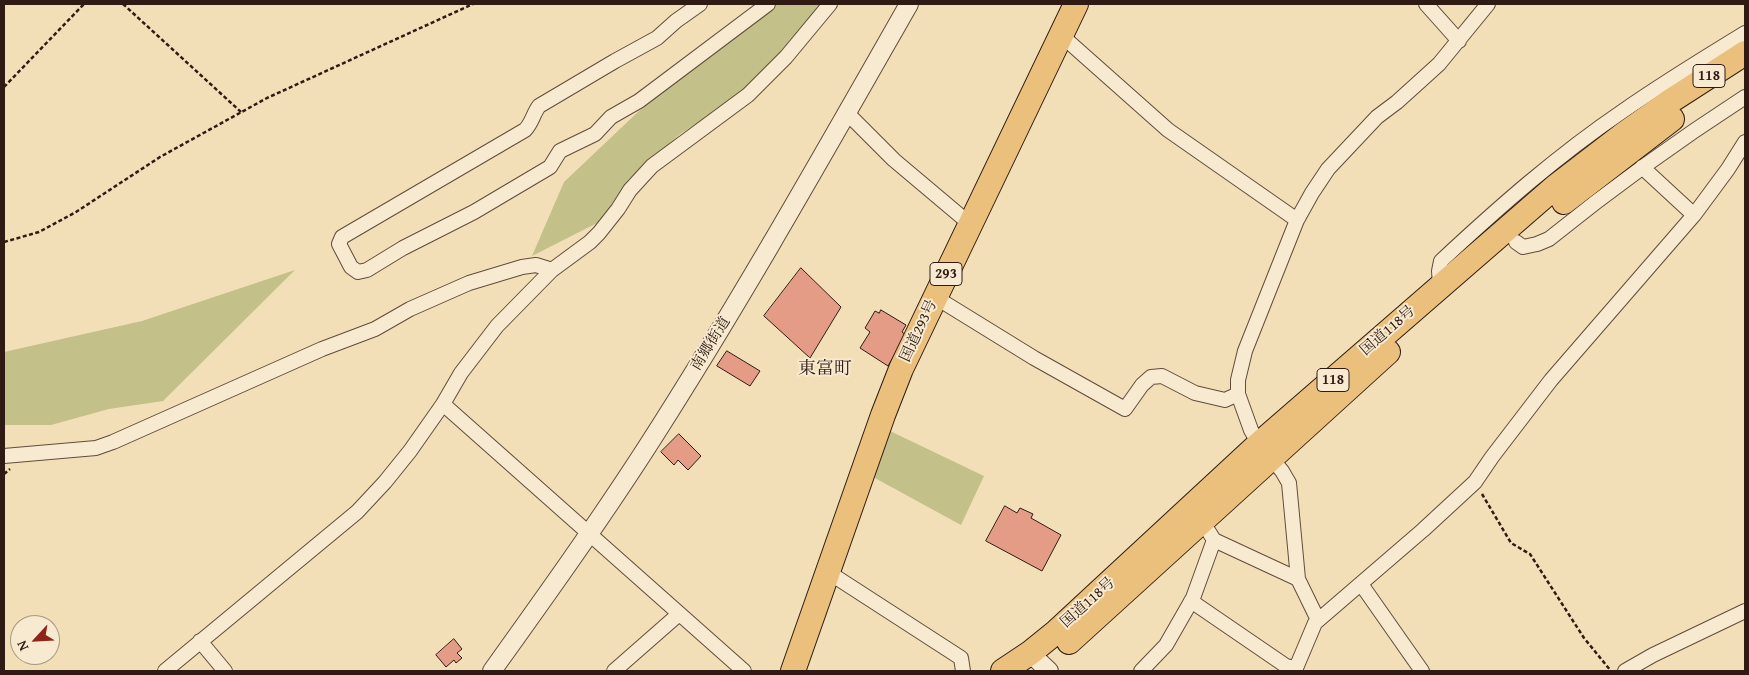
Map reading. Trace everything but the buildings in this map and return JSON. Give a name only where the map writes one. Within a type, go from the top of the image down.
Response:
[{"type":"highway","name":"国道293号","points":[[793,671],[882,415],[901,370],[1076,4]]},
{"type":"highway","name":"国道118号","points":[[1038,665],[1097,596],[1452,294],[1677,106],[1745,53]]},
{"type":"highway","name":"国道118号","points":[[1003,671],[1038,665],[1208,531],[1266,451],[1440,285],[1555,187],[1624,134],[1745,72]]},
{"type":"street","points":[[700,4],[676,21],[657,38],[539,106],[525,130],[342,237],[339,244],[351,267],[358,272],[367,270],[403,248],[474,212],[550,166],[560,151],[595,134],[611,117],[639,101],[768,4]]},
{"type":"street","points":[[165,671],[357,512],[404,459],[443,404],[461,373],[497,326],[552,270],[590,242],[599,233],[630,190],[652,166],[748,95],[786,57],[830,4]]},
{"type":"street","name":"南郷街道","points":[[492,671],[647,447],[715,338],[847,114],[909,4]]},
{"type":"street","points":[[1426,4],[1459,41]]},
{"type":"street","points":[[1318,620],[1298,579],[1289,483],[1251,430],[1238,394],[1238,380],[1245,351],[1298,220],[1328,169],[1377,117],[1425,78],[1459,41],[1488,4]]},
{"type":"street","points":[[1440,285],[1441,261],[1492,214],[1542,172],[1622,111],[1745,33]]},
{"type":"street","points":[[1061,35],[1168,130],[1298,220]]},
{"type":"street","points":[[1516,242],[1523,247],[1549,239],[1642,167],[1690,133],[1745,98]]},
{"type":"street","points":[[847,114],[894,160],[970,224]]},
{"type":"street","points":[[1191,601],[1286,666],[1296,670],[1315,623],[1475,482],[1552,380],[1694,215],[1745,142]]},
{"type":"street","points":[[1642,167],[1694,215]]},
{"type":"street","points":[[4,456],[88,448],[113,442],[322,349],[375,329],[410,309],[469,283],[522,266],[536,265],[552,270]]},
{"type":"street","points":[[935,297],[1034,358],[1125,409],[1142,385],[1151,378],[1162,376],[1196,393],[1225,400],[1238,394]]},
{"type":"street","points":[[443,404],[744,671]]},
{"type":"street","points":[[1141,671],[1166,645],[1191,601],[1208,531],[1298,579]]},
{"type":"street","points":[[828,572],[961,658],[962,671]]},
{"type":"street","points":[[1361,584],[1422,671]]},
{"type":"street","points":[[1625,671],[1653,655],[1745,611]]},
{"type":"street","points":[[614,671],[680,614]]},
{"type":"street","points":[[200,641],[225,671]]},
{"type":"path","points":[[4,87],[84,4]]},
{"type":"path","points":[[123,4],[241,112]]},
{"type":"path","points":[[4,242],[39,232],[69,216],[160,157],[267,98],[473,4]]},
{"type":"path","points":[[1475,482],[1511,543],[1530,554],[1584,638],[1611,671]]},
{"type":"shaded area","points":[[755,4],[822,4],[797,36],[745,92],[680,134],[628,180],[601,221],[532,256],[564,182]]},
{"type":"shaded area","points":[[295,270],[163,401],[109,409],[51,425],[4,425],[4,352],[142,321]]},
{"type":"shaded area","points":[[890,431],[984,476],[961,525],[873,477]]},
{"type":"district","name":"東富町","points":[[825,369]]}]
